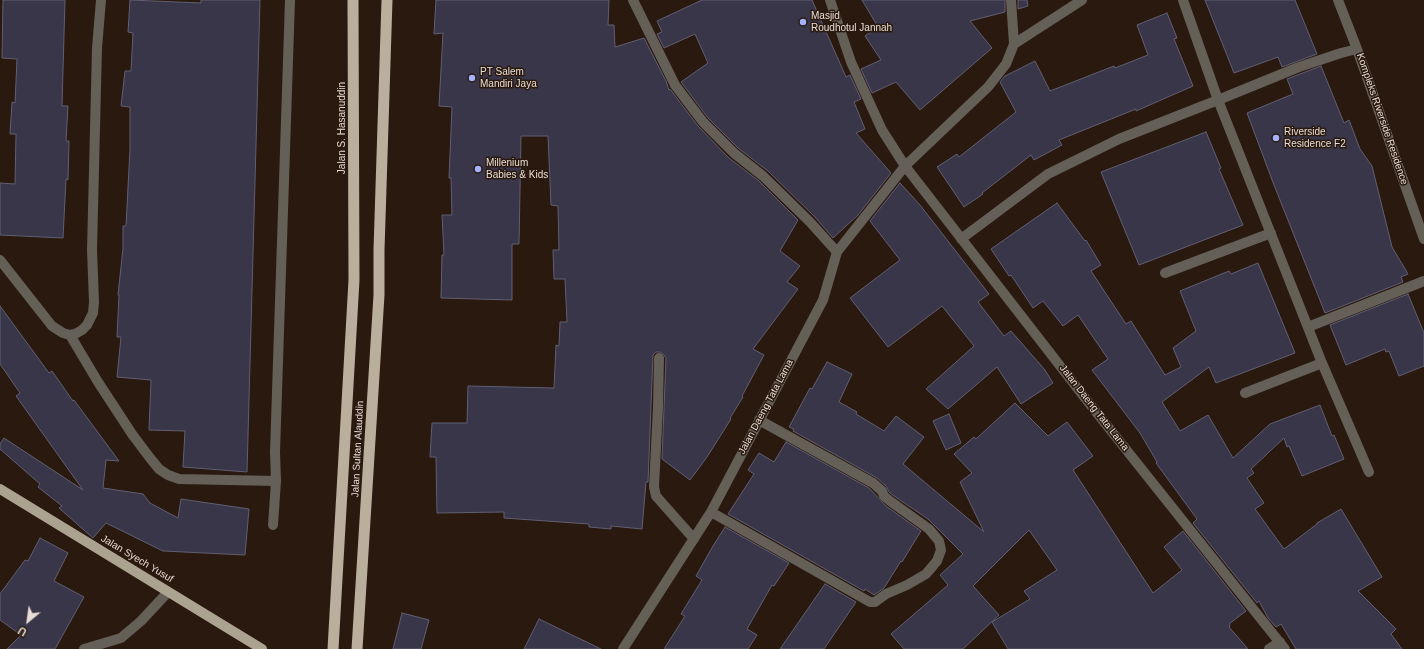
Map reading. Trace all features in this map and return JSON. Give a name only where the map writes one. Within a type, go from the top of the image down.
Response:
[{"type":"highway","name":"Jalan S. Hasanuddin","points":[[353,0],[354,255]]},
{"type":"highway","name":"Jalan Sultan Alauddin","points":[[357,649],[379,295],[379,250],[387,0]]},
{"type":"highway","name":"Jalan Sultan Alauddin","points":[[333,649],[354,255]]},
{"type":"main road","name":"Jalan Syech Yusuf","points":[[0,489],[262,649]]},
{"type":"street","points":[[0,260],[52,326],[63,333],[70,335],[82,330],[87,325],[93,313],[94,302],[92,250],[97,48],[101,0]]},
{"type":"street","points":[[273,525],[276,481],[275,452],[290,0]]},
{"type":"street","points":[[633,0],[675,85],[703,122],[734,153],[762,176],[810,222],[837,252]]},
{"type":"street","name":"Jalan Daeng Tata Lama","points":[[830,0],[851,62],[882,130],[905,166],[1085,398],[1282,645]]},
{"type":"street","points":[[905,166],[988,87],[1006,64],[1014,44],[1011,0]]},
{"type":"street","points":[[1014,44],[1082,0]]},
{"type":"street","points":[[1183,0],[1218,100],[1322,363],[1369,472]]},
{"type":"street","points":[[1338,0],[1357,49]]},
{"type":"street","name":"Kompleks Riverside Residence","points":[[961,239],[1048,174],[1119,138],[1299,67],[1357,49],[1424,239]]},
{"type":"street","name":"Jalan Daeng Tata Lama","points":[[623,649],[711,512],[823,300],[837,252],[905,166]]},
{"type":"street","points":[[1165,273],[1271,233]]},
{"type":"street","points":[[1308,327],[1424,281]]},
{"type":"street","points":[[70,335],[98,382],[132,434],[150,458],[168,475],[179,479],[276,481]]},
{"type":"street","points":[[659,358],[654,487],[656,496],[694,539]]},
{"type":"street","points":[[1245,393],[1322,363]]},
{"type":"street","points":[[711,512],[870,602],[875,602],[886,594],[907,585],[926,574],[937,561],[941,550],[939,541],[929,529],[890,501],[884,496],[882,491],[872,483],[759,420]]},
{"type":"street","points":[[84,649],[121,638],[141,621],[168,592]]},
{"type":"street","points":[[1269,649],[1282,645]]},
{"type":"building","points":[[3,0],[65,0],[62,106],[68,106],[66,141],[69,141],[68,180],[66,179],[63,238],[0,235],[0,183],[15,184],[16,134],[10,134],[12,102],[15,103],[17,59],[2,58]]},
{"type":"building","points":[[130,0],[201,3],[201,0],[260,0],[247,472],[183,467],[185,431],[149,430],[151,380],[117,377],[121,337],[117,337],[118,295],[123,248],[123,226],[126,226],[130,149],[130,107],[121,106],[125,71],[131,71],[133,33],[128,32]]},
{"type":"building","points":[[436,0],[609,0],[608,25],[614,25],[615,47],[644,38],[669,90],[670,89],[698,126],[729,158],[759,181],[798,220],[780,251],[800,266],[787,282],[798,289],[753,349],[764,355],[742,396],[743,397],[730,418],[731,419],[707,457],[690,480],[662,459],[666,358],[660,352],[656,352],[653,355],[648,482],[646,482],[642,529],[611,526],[611,529],[589,527],[589,524],[504,518],[504,512],[437,513],[436,457],[430,457],[432,423],[467,423],[468,386],[554,388],[556,345],[559,346],[560,322],[567,322],[565,279],[554,279],[553,250],[559,250],[558,206],[551,205],[548,136],[521,136],[519,244],[512,244],[512,300],[441,298],[442,255],[444,255],[442,215],[452,215],[451,178],[449,178],[452,107],[439,106],[443,33],[434,34]]},
{"type":"building","points":[[702,0],[812,0],[846,77],[850,75],[861,99],[854,102],[865,129],[856,133],[891,173],[858,215],[833,238],[815,217],[768,171],[738,148],[708,118],[681,82],[708,63],[695,34],[664,48],[657,34],[662,32],[657,21]]},
{"type":"building","points":[[862,0],[1005,0],[1005,12],[970,21],[992,48],[920,110],[896,82],[872,93],[861,69],[881,60],[865,36],[878,27]]},
{"type":"building","points":[[1018,0],[1027,0],[1028,6],[1018,9]]},
{"type":"building","points":[[1205,0],[1295,0],[1317,54],[1282,67],[1278,57],[1234,73]]},
{"type":"building","points":[[1167,13],[1177,38],[1174,39],[1193,86],[1136,111],[1136,109],[1059,140],[1062,145],[1034,160],[1031,155],[982,193],[983,194],[964,207],[937,167],[957,154],[959,157],[1016,112],[1000,82],[1005,76],[1035,61],[1050,91],[1114,66],[1115,68],[1148,55],[1137,25]]},
{"type":"building","points":[[1321,66],[1344,123],[1349,120],[1360,149],[1372,166],[1392,247],[1408,274],[1401,277],[1403,282],[1325,313],[1247,113],[1293,94],[1287,79]]},
{"type":"building","points":[[1206,132],[1221,168],[1219,169],[1243,225],[1139,265],[1101,172]]},
{"type":"building","points":[[900,183],[920,205],[989,294],[978,302],[1004,336],[1011,331],[1045,370],[1053,383],[1021,404],[997,367],[948,409],[926,389],[974,346],[942,306],[888,347],[850,298],[900,260],[870,221]]},
{"type":"building","points":[[1057,203],[1085,241],[1086,240],[1101,265],[1091,271],[1126,324],[1131,321],[1165,375],[1181,367],[1173,348],[1196,331],[1180,291],[1229,271],[1231,274],[1258,263],[1295,353],[1216,383],[1209,367],[1162,402],[1180,431],[1208,415],[1233,458],[1270,424],[1320,405],[1332,436],[1334,435],[1344,459],[1302,476],[1284,438],[1251,469],[1254,473],[1247,478],[1264,503],[1255,509],[1284,549],[1317,523],[1341,509],[1382,577],[1358,591],[1396,629],[1391,634],[1402,649],[1296,649],[1281,624],[1276,627],[1268,618],[1259,601],[1257,603],[1193,523],[1197,519],[1156,463],[1157,462],[1140,433],[1092,370],[1108,359],[1078,315],[1063,326],[1043,301],[1033,308],[1011,275],[1009,276],[991,249]]},
{"type":"building","points":[[1408,294],[1424,333],[1424,366],[1399,376],[1389,351],[1386,352],[1385,349],[1346,365],[1330,325]]},
{"type":"building","points":[[0,306],[49,373],[52,371],[119,461],[106,460],[103,488],[143,494],[150,503],[178,518],[181,499],[249,509],[245,555],[163,551],[106,523],[93,538],[59,508],[62,506],[38,487],[40,484],[0,449],[0,444],[4,438],[83,490],[16,396],[20,393],[0,364]]},
{"type":"building","points":[[827,362],[852,374],[839,402],[857,412],[856,414],[884,431],[896,416],[924,437],[903,464],[984,532],[960,482],[972,473],[954,454],[974,437],[976,439],[1015,403],[1048,436],[1067,422],[1093,456],[1073,470],[1153,593],[1182,570],[1164,547],[1183,531],[1246,611],[1229,624],[1229,627],[1248,649],[1008,649],[992,622],[1030,599],[1024,591],[1057,570],[1029,530],[973,586],[999,615],[963,649],[904,649],[891,634],[948,585],[940,575],[963,554],[928,519],[889,492],[886,486],[877,478],[793,431],[794,429],[789,427],[810,388],[812,389]]},
{"type":"building","points":[[949,414],[961,443],[946,450],[933,421]]},
{"type":"building","points":[[786,442],[869,488],[886,506],[921,531],[884,588],[874,595],[865,589],[864,591],[728,514],[754,474],[748,470],[759,453],[774,462]]},
{"type":"building","points":[[725,527],[789,563],[774,586],[772,585],[747,629],[757,635],[748,649],[664,649],[685,616],[681,614],[702,580],[696,576]]},
{"type":"building","points":[[40,538],[68,553],[54,581],[84,597],[55,649],[7,649],[21,635],[0,620],[0,594],[25,560],[28,561]]},
{"type":"building","points":[[825,584],[856,602],[824,649],[780,649]]},
{"type":"building","points":[[402,613],[429,620],[421,649],[393,649]]},
{"type":"building","points":[[539,619],[601,649],[524,649]]},
{"type":"place","name":"Masjid Roudhotul Jannah","points":[[803,22]]},
{"type":"place","name":"PT Salem Mandiri Jaya","points":[[472,78]]},
{"type":"place","name":"Riverside Residence F2","points":[[1276,138]]},
{"type":"place","name":"Millenium Babies & Kids","points":[[478,169]]}]
